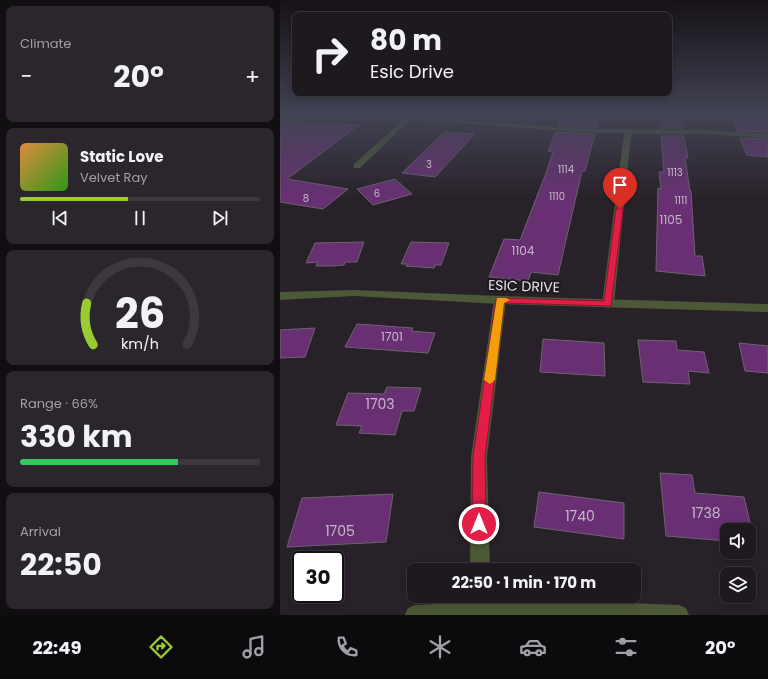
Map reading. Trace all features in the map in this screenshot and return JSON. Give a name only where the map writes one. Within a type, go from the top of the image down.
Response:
[{"type":"street","points":[[357,166],[382,143]]},
{"type":"street","points":[[608,304],[627,143]]},
{"type":"street","name":"ESIC DRIVE","points":[[280,296],[354,293],[608,304],[768,308]]},
{"type":"street","points":[[480,563],[479,457],[500,300]]},
{"type":"street","points":[[415,615],[482,607],[649,612],[679,615]]},
{"type":"building","points":[[280,143],[335,143],[287,179],[348,189],[323,209],[280,202]]},
{"type":"building","points":[[433,143],[467,143],[435,177],[402,173]]},
{"type":"building","points":[[551,143],[593,143],[585,171],[582,171],[558,275],[531,272],[528,281],[489,277],[504,239],[520,240],[553,152],[548,151]]},
{"type":"building","points":[[662,143],[685,143],[688,158],[685,158],[691,191],[695,256],[702,256],[705,276],[656,271],[658,188],[661,189],[659,172],[664,172]]},
{"type":"building","points":[[742,143],[768,143],[768,157],[747,155]]},
{"type":"building","points":[[395,179],[412,194],[373,205],[357,189]]},
{"type":"building","points":[[364,242],[357,262],[345,262],[344,265],[332,266],[316,266],[318,262],[306,263],[315,243]]},
{"type":"building","points":[[411,242],[449,243],[441,265],[435,265],[434,268],[406,266],[407,264],[401,264]]},
{"type":"building","points":[[357,324],[413,328],[411,331],[435,333],[428,353],[345,347]]},
{"type":"building","points":[[315,328],[305,357],[280,358],[280,330]]},
{"type":"building","points":[[543,339],[604,343],[605,376],[540,372]]},
{"type":"building","points":[[638,340],[676,341],[677,350],[704,352],[709,373],[688,371],[690,384],[643,382]]},
{"type":"building","points":[[739,343],[768,346],[768,373],[745,371]]},
{"type":"building","points":[[387,387],[421,388],[414,411],[402,411],[395,435],[359,433],[362,426],[336,425],[348,393],[384,394]]},
{"type":"building","points":[[660,473],[692,475],[695,493],[744,497],[750,523],[720,523],[720,540],[666,536]]},
{"type":"building","points":[[539,492],[624,503],[624,539],[534,527]]},
{"type":"building","points":[[393,494],[386,542],[287,547],[302,498]]},
{"type":"slow traffic","points":[[490,380],[500,300],[506,300]]},
{"type":"route","points":[[479,524],[479,457],[500,300],[608,304],[620,209]]}]
